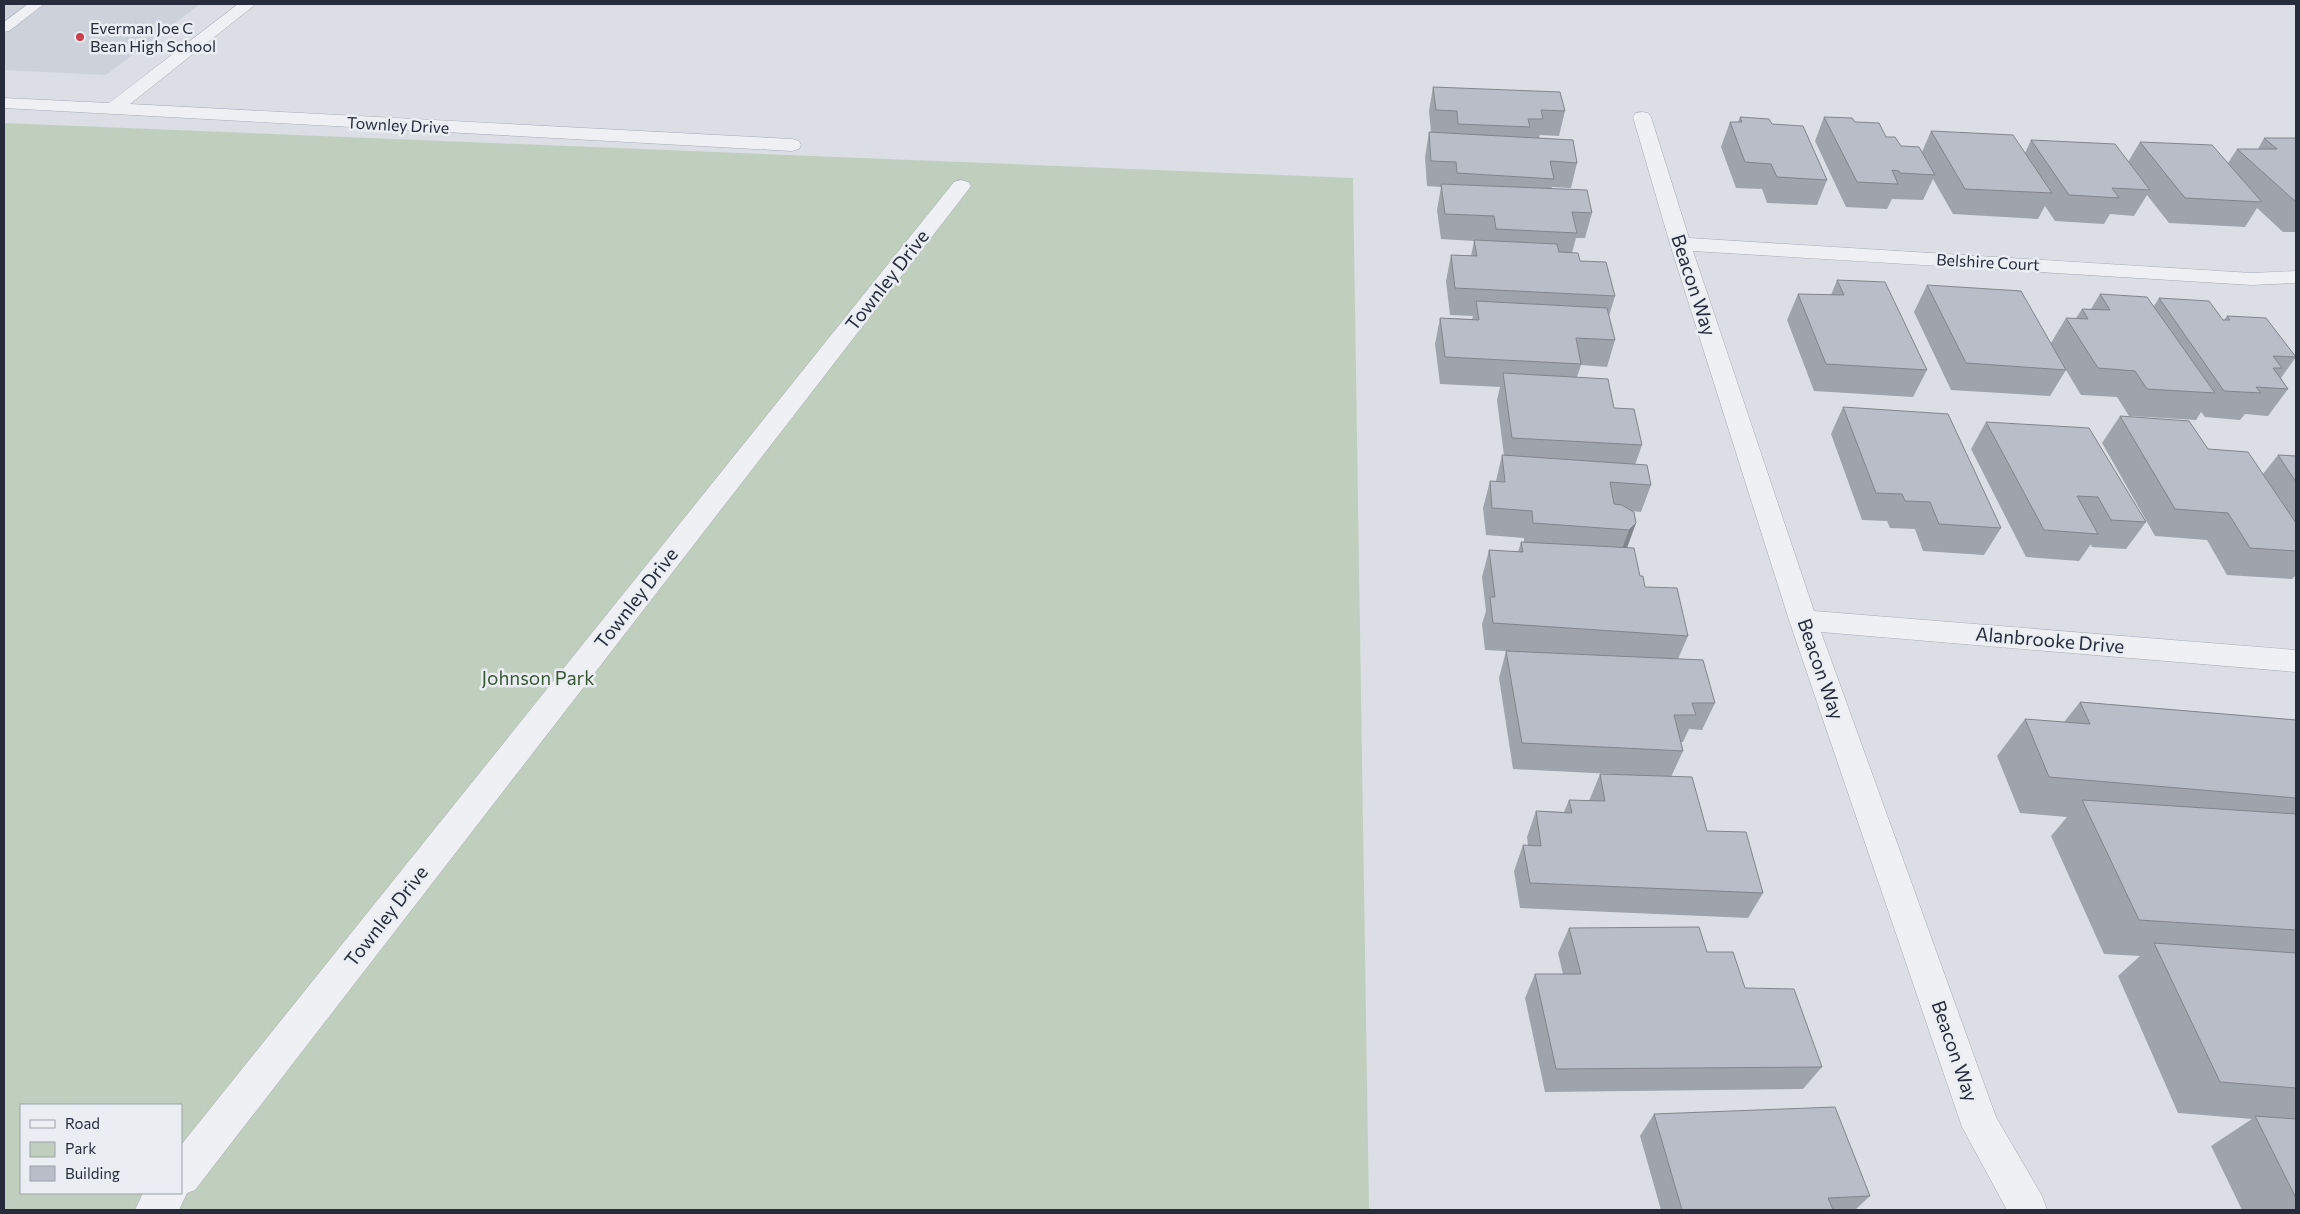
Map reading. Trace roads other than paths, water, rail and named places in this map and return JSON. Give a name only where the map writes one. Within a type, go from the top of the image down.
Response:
[{"type":"street","points":[[112,110],[248,4]]},
{"type":"street","name":"Townley Drive","points":[[4,103],[792,146]]},
{"type":"street","name":"Beacon Way","points":[[1642,117],[1680,244],[1804,620],[1981,1127],[2028,1210]]},
{"type":"street","name":"Townley Drive","points":[[182,1175],[961,186]]},
{"type":"street","name":"Belshire Court","points":[[1680,244],[2252,278],[2296,277]]},
{"type":"street","name":"Alanbrooke Drive","points":[[1804,620],[2296,661]]},
{"type":"street","points":[[154,1210],[167,1194]]},
{"type":"lane","points":[[4,28],[37,4]]},
{"type":"lane","points":[[4,16],[20,17]]},
{"type":"place","name":"Everman Joe C Bean High School","points":[[80,37]]},
{"type":"park label","name":"Johnson Park","points":[[538,678]]}]
